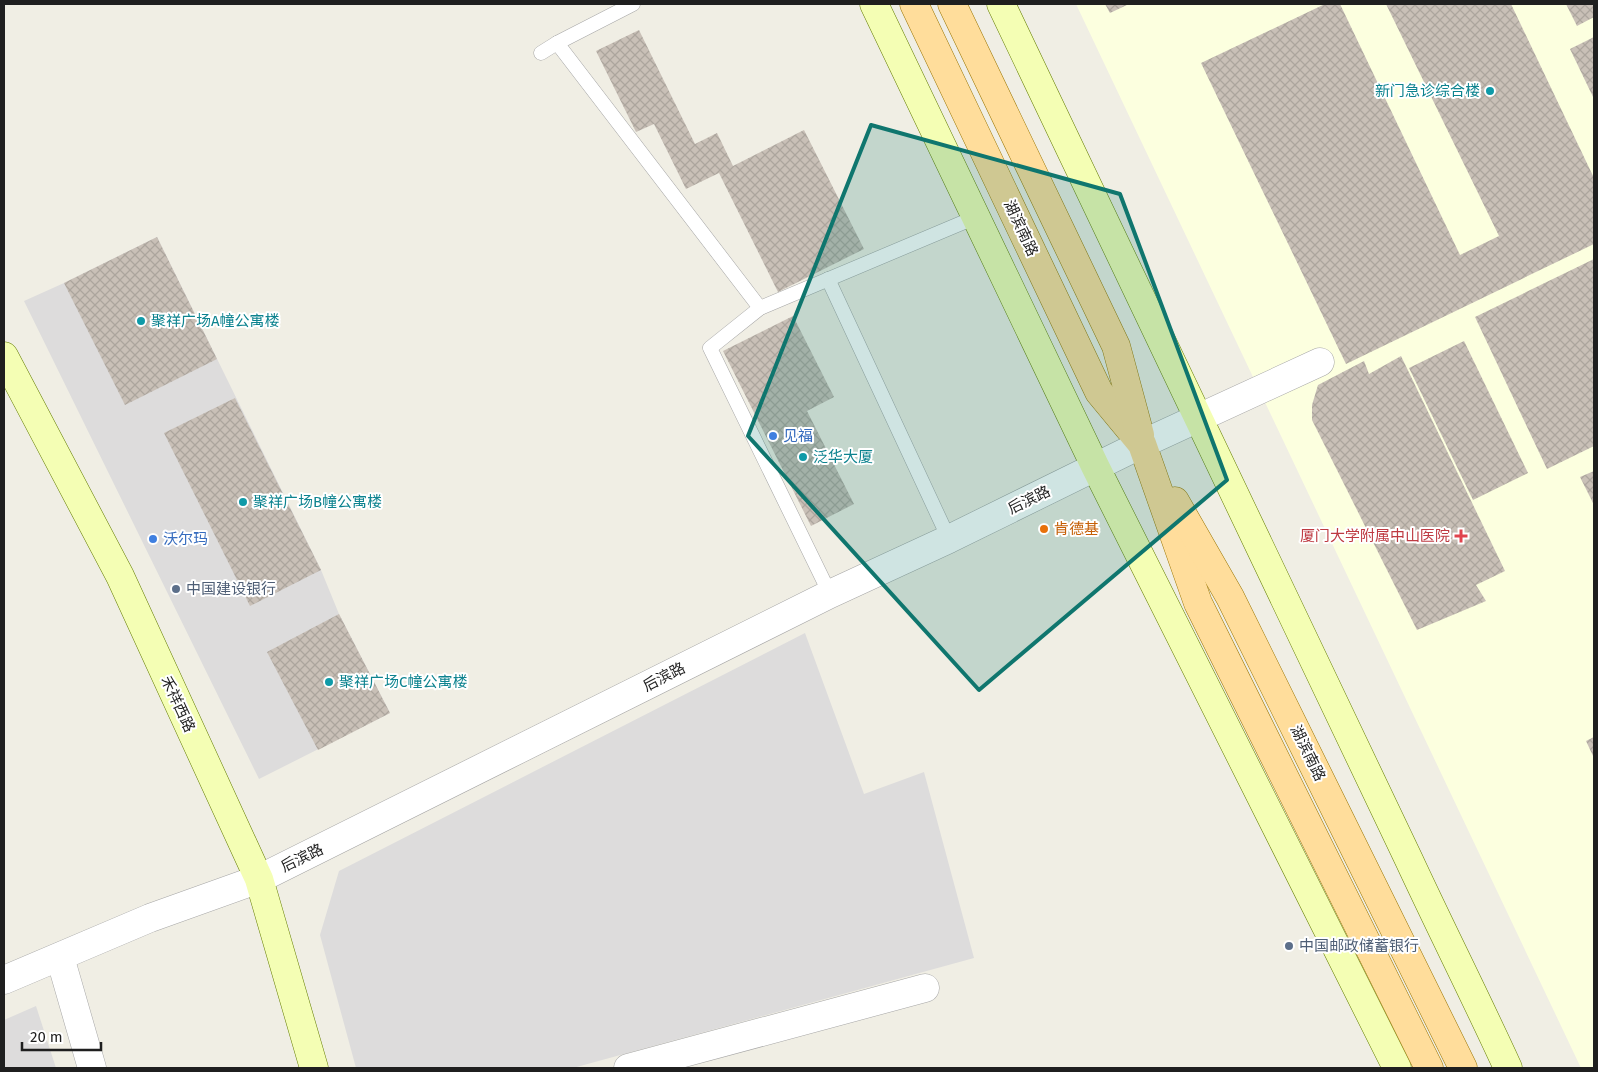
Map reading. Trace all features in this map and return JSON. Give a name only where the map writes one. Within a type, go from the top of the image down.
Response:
[{"type":"main road","points":[[874,4],[1096,468],[1397,1068]]},
{"type":"main road","name":"湖滨南路","points":[[914,4],[1099,392],[1142,444],[1230,597],[1463,1068]]},
{"type":"main road","name":"湖滨南路","points":[[952,4],[1116,346],[1142,444],[1198,603],[1429,1068]]},
{"type":"main road","points":[[1001,4],[1246,512],[1508,1068]]},
{"type":"main road","name":"禾祥西路","points":[[4,356],[120,576],[259,879],[314,1068]]},
{"type":"street","name":"后滨路","points":[[4,980],[150,918],[259,879],[830,594],[949,539],[1142,444],[1320,362]]},
{"type":"street","points":[[60,957],[92,1068]]},
{"type":"street","points":[[628,1068],[925,988]]},
{"type":"lane","points":[[542,53],[557,43],[633,4]]},
{"type":"lane","points":[[557,43],[760,308]]},
{"type":"lane","points":[[830,594],[710,348],[760,308],[976,217]]},
{"type":"lane","points":[[828,279],[949,539]]},
{"type":"highlighted area","points":[[871,125],[1120,194],[1227,480],[979,690],[748,436]]},
{"type":"shaded area","name":"厦门大学附属中山医院","points":[[1076,4],[1594,4],[1594,1068],[1581,1068]]},
{"type":"shaded area","points":[[157,237],[321,570],[339,614],[390,713],[259,779],[24,301]]},
{"type":"shaded area","points":[[805,633],[864,794],[924,772],[974,958],[573,1068],[356,1068],[320,935],[339,871]]},
{"type":"shaded area","points":[[36,1006],[56,1068],[4,1068],[4,1020]]},
{"type":"building","points":[[1105,4],[1129,4],[1110,13]]},
{"type":"building","points":[[1325,4],[1340,4],[1460,255],[1499,236],[1386,4],[1511,4],[1594,178],[1594,244],[1346,364],[1201,63]]},
{"type":"building","points":[[1566,4],[1594,4],[1594,17],[1577,26]]},
{"type":"building","points":[[639,30],[695,144],[717,133],[733,166],[804,130],[864,249],[778,292],[719,173],[686,189],[654,124],[636,132],[596,51]]},
{"type":"building","points":[[1594,37],[1594,99],[1570,49]]},
{"type":"building","name":"聚祥广场A幢公寓楼","points":[[157,237],[217,359],[125,405],[64,283]]},
{"type":"building","points":[[1594,259],[1594,446],[1547,469],[1475,317]]},
{"type":"building","name":"泛华大厦","points":[[793,316],[834,397],[807,411],[854,504],[811,526],[723,351]]},
{"type":"building","points":[[1464,341],[1528,473],[1473,500],[1409,368]]},
{"type":"building","points":[[1401,356],[1505,571],[1476,585],[1486,601],[1417,630],[1312,420],[1312,405],[1318,385],[1364,361],[1369,374]]},
{"type":"building","name":"聚祥广场B幢公寓楼","points":[[235,398],[321,570],[250,606],[164,433]]},
{"type":"building","points":[[1594,471],[1594,505],[1580,477]]},
{"type":"building","name":"聚祥广场C幢公寓楼","points":[[339,614],[390,713],[318,750],[267,652]]},
{"type":"building","points":[[1594,737],[1594,758],[1586,741]]},
{"type":"place","name":"新门急诊综合楼","points":[[1490,91]]},
{"type":"place","name":"聚祥广场A幢公寓楼","points":[[141,321]]},
{"type":"place","name":"见福","points":[[773,436]]},
{"type":"place","name":"泛华大厦","points":[[803,457]]},
{"type":"place","name":"聚祥广场B幢公寓楼","points":[[243,502]]},
{"type":"place","name":"肯德基","points":[[1044,529]]},
{"type":"place","name":"厦门大学附属中山医院","points":[[1461,536]]},
{"type":"place","name":"沃尔玛","points":[[153,539]]},
{"type":"place","name":"中国建设银行","points":[[176,589]]},
{"type":"place","name":"聚祥广场C幢公寓楼","points":[[329,682]]},
{"type":"place","name":"中国邮政储蓄银行","points":[[1289,946]]}]
